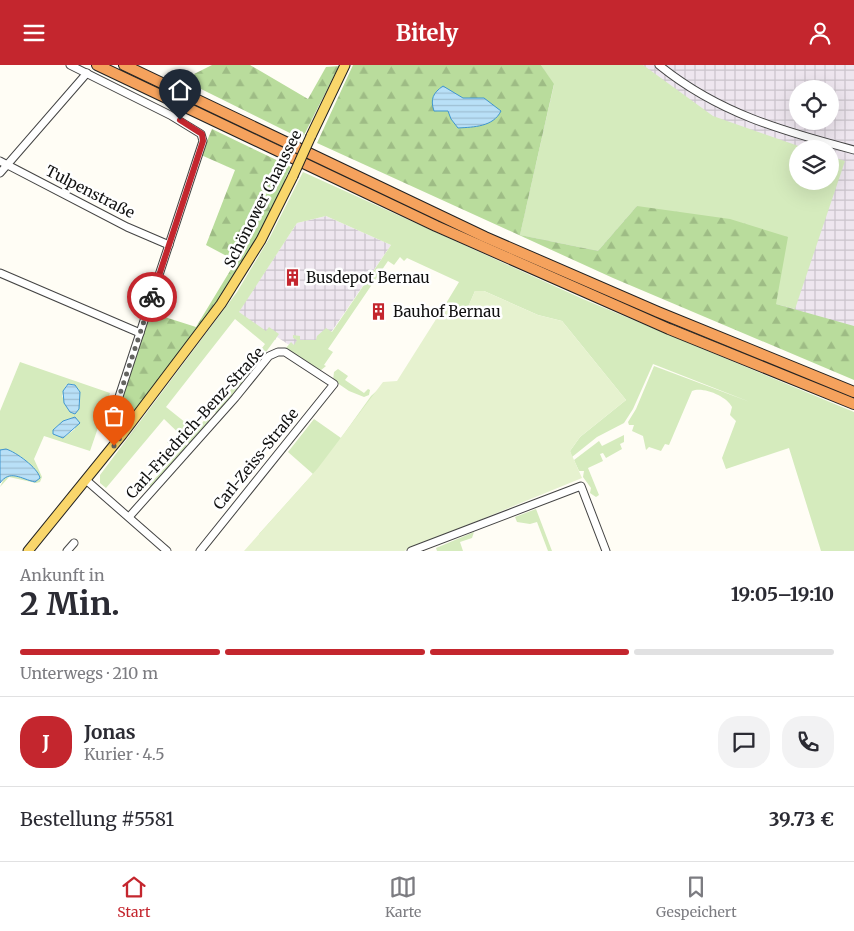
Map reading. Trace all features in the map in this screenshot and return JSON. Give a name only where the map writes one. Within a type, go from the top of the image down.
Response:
[{"type":"highway","points":[[97,65],[436,226],[669,329],[854,404]]},
{"type":"highway","points":[[124,65],[485,237],[658,312],[854,392]]},
{"type":"main road","name":"Schönower Chaussee","points":[[28,551],[122,435],[196,339],[237,281],[261,240],[344,65]]},
{"type":"street","points":[[70,65],[170,115],[202,134],[203,141],[112,418],[112,425],[122,435]]},
{"type":"street","points":[[659,65],[702,95],[740,115],[784,132],[854,150]]},
{"type":"street","points":[[0,173],[3,163],[52,115],[87,73]]},
{"type":"street","name":"Tulpenstraße","points":[[3,163],[127,227],[169,245]]},
{"type":"street","points":[[0,273],[140,333]]},
{"type":"street","name":"Carl-Friedrich-Benz-Straße","points":[[128,517],[235,398],[269,356],[278,352],[293,356],[334,384]]},
{"type":"street","name":"Carl-Zeiss-Straße","points":[[200,551],[334,384]]},
{"type":"street","points":[[86,480],[167,551]]},
{"type":"street","points":[[411,551],[581,486],[606,551]]},
{"type":"street","points":[[67,551],[74,543]]},
{"type":"shaded area","points":[[541,65],[854,65],[854,339],[520,235],[554,85]]},
{"type":"shaded area","points":[[326,216],[391,245],[312,360],[277,337],[275,340],[237,314],[297,223]]},
{"type":"green space","points":[[212,65],[250,65],[308,99],[326,67],[339,66],[302,139],[199,88],[194,74]]},
{"type":"green space","points":[[353,65],[541,65],[554,84],[520,235],[598,251],[637,206],[730,219],[788,237],[776,304],[854,326],[854,380],[613,278],[317,143]],"holes":[[[449,91],[463,98],[484,98],[451,119],[449,111],[434,111]]]},
{"type":"green space","points":[[541,65],[643,65],[713,116],[789,143],[789,190],[835,190],[795,309],[776,304],[637,206],[598,251],[520,235],[554,85]]},
{"type":"green space","points":[[212,129],[291,167],[285,179],[287,180],[262,231],[213,311],[128,422],[115,422],[149,312],[196,327],[236,261],[206,245],[235,170],[201,155]]},
{"type":"green space","points":[[839,159],[845,161],[839,179]]},
{"type":"green space","points":[[303,172],[583,299],[854,412],[854,551],[821,551],[789,448],[726,469],[722,458],[736,421],[730,415],[732,407],[729,403],[714,393],[702,390],[692,391],[669,445],[665,444],[661,451],[649,447],[646,450],[643,436],[632,431],[634,425],[629,425],[628,422],[636,409],[654,366],[750,402],[653,364],[633,409],[624,423],[597,437],[572,457],[570,451],[580,437],[626,400],[562,321],[538,315],[484,291],[475,291],[463,319],[445,305],[459,282],[407,258],[404,261],[400,257],[394,265],[388,261],[328,349],[333,352],[324,365],[326,366],[320,371],[286,348],[291,342],[294,345],[297,340],[293,338],[293,335],[300,336],[300,340],[316,340],[317,336],[326,328],[332,332],[391,245],[326,216],[297,223],[239,312],[266,331],[269,327],[279,334],[250,374],[216,414],[215,411],[265,344],[235,319],[166,407],[196,431],[206,418],[210,421],[190,444],[164,419],[106,488],[100,483],[100,475],[237,292],[270,237]]},
{"type":"green space","points":[[475,291],[484,291],[538,315],[562,321],[626,400],[580,437],[570,451],[582,478],[404,551],[244,551],[318,468],[383,382],[397,381],[445,305],[463,318]]},
{"type":"green space","points":[[20,362],[110,393],[90,451],[44,436],[34,459],[42,477],[40,482],[36,483],[9,477],[0,487],[5,476],[12,475],[18,477],[34,469],[11,451],[0,450],[0,411]],"holes":[[[73,384],[79,390],[80,404],[70,412],[62,396],[66,385]],[[75,417],[75,429],[63,438],[53,430],[63,421]]]},
{"type":"green space","points":[[338,369],[348,376],[345,380],[364,393],[368,389],[370,390],[369,395],[364,397],[349,391],[333,380],[334,372]]},
{"type":"green space","points":[[380,388],[484,518],[476,521],[259,534],[313,474],[288,452],[314,419],[341,438],[371,396]]},
{"type":"green space","points":[[624,435],[624,442],[620,444],[622,449],[606,458],[603,453],[600,454],[603,461],[588,468],[599,495],[596,497],[590,493],[591,488],[583,477],[584,471],[579,471],[574,460],[599,441],[602,446]]},
{"type":"green space","points":[[171,437],[179,439],[187,446],[151,488],[145,478],[151,483],[179,452],[167,442]]},
{"type":"green space","points":[[536,509],[552,551],[548,551],[537,522],[530,524],[517,522],[515,517]]},
{"type":"green space","points":[[474,532],[472,538],[460,542],[463,551],[437,551],[436,548]]},
{"type":"water","points":[[443,86],[463,98],[484,98],[501,111],[498,116],[488,123],[458,128],[448,111],[434,111],[433,97]]},
{"type":"water","points":[[68,384],[75,385],[80,392],[79,409],[75,414],[70,412],[64,403],[63,391]]},
{"type":"water","points":[[75,417],[80,423],[63,438],[53,434],[53,430],[63,421]]},
{"type":"water","points":[[6,449],[26,461],[40,478],[35,482],[12,476],[0,483],[0,450]]},
{"type":"way so far","points":[[114,446],[122,435],[112,425],[112,418],[152,297]]},
{"type":"place","name":"Busdepot Bernau","points":[[292,278]]},
{"type":"place","name":"Bauhof Bernau","points":[[379,312]]},
{"type":"route","points":[[152,297],[203,141],[202,134],[180,120]]}]
